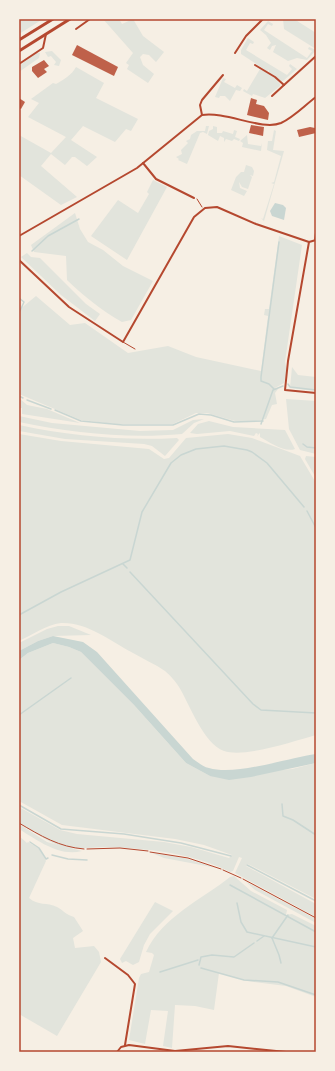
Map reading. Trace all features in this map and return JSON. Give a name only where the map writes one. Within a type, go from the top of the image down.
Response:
[{"type":"main road","points":[[19,40],[53,19]]},
{"type":"main road","points":[[19,51],[70,19]]},
{"type":"street","points":[[76,30],[90,19]]},
{"type":"street","points":[[235,54],[246,36],[263,19]]},
{"type":"street","points":[[19,64],[43,48],[47,33]]},
{"type":"street","points":[[272,96],[316,56]]},
{"type":"street","points":[[255,65],[276,77],[284,85]]},
{"type":"street","points":[[202,115],[200,105],[202,100],[223,75]]},
{"type":"street","points":[[19,236],[103,189],[143,164],[202,115],[215,114],[276,124],[290,118],[316,97]]},
{"type":"street","points":[[143,164],[156,179],[194,198]]},
{"type":"street","points":[[19,260],[69,307],[123,342],[194,216],[203,209],[217,207],[256,224],[309,242],[315,240],[316,233]]},
{"type":"street","points":[[309,242],[288,361],[285,390],[316,392]]},
{"type":"street","points":[[105,958],[128,975],[135,984],[124,1045],[117,1052]]},
{"type":"street","points":[[124,1045],[175,1051],[228,1046],[286,1052]]},
{"type":"lane","points":[[123,342],[134,349]]},
{"type":"lane","points":[[87,849],[120,848],[148,851]]},
{"type":"lane","points":[[223,870],[241,878]]},
{"type":"path","points":[[194,198],[200,202],[203,209]]},
{"type":"path","points":[[19,823],[50,841],[64,847],[87,849]]},
{"type":"path","points":[[148,851],[188,858],[223,870]]},
{"type":"path","points":[[241,878],[316,918]]},
{"type":"shaded area","points":[[19,19],[43,19],[19,34]]},
{"type":"shaded area","points":[[103,19],[119,19],[122,24],[133,19],[143,36],[164,52],[156,62],[149,55],[143,54],[140,57],[143,65],[154,74],[148,83],[127,69],[129,65],[126,63],[133,53]]},
{"type":"shaded area","points":[[283,19],[294,19],[316,33],[316,49],[284,29]]},
{"type":"shaded area","points":[[268,21],[273,24],[272,26],[268,24],[264,30],[307,58],[312,51],[308,49],[309,47],[316,50],[307,60],[297,58],[288,61],[273,52],[276,45],[272,46],[270,50],[267,48],[271,43],[266,35],[260,30]]},
{"type":"shaded area","points":[[248,38],[254,42],[253,44],[250,43],[246,50],[287,75],[292,69],[289,66],[290,64],[297,69],[281,81],[269,72],[269,70],[267,71],[241,54],[241,50]]},
{"type":"shaded area","points":[[52,51],[61,60],[59,66],[54,65],[56,62],[51,56],[48,57],[45,52]]},
{"type":"shaded area","points":[[36,53],[40,53],[39,58],[19,72],[19,66]]},
{"type":"shaded area","points":[[76,67],[104,83],[96,98],[138,119],[131,131],[126,129],[115,142],[83,126],[71,140],[97,157],[87,166],[75,157],[72,157],[65,165],[51,154],[41,166],[77,197],[61,205],[19,175],[19,135],[51,153],[66,137],[28,117],[39,103],[31,99],[53,83],[56,84],[67,77]]},
{"type":"shaded area","points":[[260,69],[274,77],[280,84],[280,86],[265,98],[253,94],[252,96],[243,91],[244,89],[247,91]]},
{"type":"shaded area","points":[[223,78],[226,79],[224,82],[235,88],[237,85],[242,88],[240,91],[236,90],[230,101],[225,96],[220,96],[219,98],[215,97]]},
{"type":"shaded area","points":[[206,126],[209,126],[207,134],[203,132],[200,133],[187,164],[178,160],[179,159],[176,157],[182,154],[181,150],[188,143],[186,141],[190,139],[191,135],[197,131],[205,131]]},
{"type":"shaded area","points":[[213,126],[217,127],[217,133],[222,133],[223,131],[233,134],[234,130],[237,131],[235,137],[240,139],[239,141],[234,139],[232,141],[226,139],[224,142],[224,138],[220,136],[218,141],[208,135],[209,131],[213,129]]},
{"type":"shaded area","points":[[274,130],[276,131],[273,150],[284,151],[264,221],[261,218],[263,219],[274,184],[271,183],[274,182],[281,156],[267,150],[268,141],[272,141]]},
{"type":"shaded area","points":[[247,135],[248,144],[261,146],[262,143],[261,151],[242,147],[243,143],[240,141]]},
{"type":"shaded area","points":[[246,165],[252,167],[254,171],[253,176],[250,175],[252,177],[248,189],[242,187],[239,182],[240,188],[247,191],[244,196],[231,190],[236,177],[241,172],[244,172]]},
{"type":"shaded area","points":[[153,180],[167,187],[127,260],[91,236],[118,200],[138,213],[149,194],[147,192]]},
{"type":"shaded area","points":[[275,203],[283,205],[286,208],[284,220],[272,216],[270,211]]},
{"type":"shaded area","points":[[75,213],[80,229],[88,242],[103,250],[123,266],[153,281],[131,320],[122,322],[107,313],[67,280],[66,256],[34,252],[31,245]]},
{"type":"shaded area","points":[[279,236],[302,245],[285,362],[287,371],[284,383],[275,388],[278,389],[275,393],[277,404],[272,405],[266,419],[248,422],[235,421],[207,413],[196,413],[173,424],[115,424],[81,420],[19,394],[19,310],[36,296],[70,325],[85,323],[128,353],[168,346],[196,357],[261,371],[268,316],[264,315],[265,309],[269,309]]},
{"type":"shaded area","points":[[27,253],[31,257],[40,258],[86,304],[100,314],[95,321],[61,295],[21,257]]},
{"type":"shaded area","points":[[292,367],[298,375],[316,377],[316,391],[290,388]]},
{"type":"shaded area","points":[[19,398],[27,405],[47,409],[80,423],[22,414],[22,408],[19,408]]},
{"type":"shaded area","points":[[286,399],[316,401],[316,454],[300,450],[289,429]]},
{"type":"shaded area","points":[[19,416],[52,423],[140,431],[173,430],[193,420],[204,419],[194,423],[182,434],[141,436],[100,434],[59,429],[19,422]]},
{"type":"shaded area","points":[[209,421],[233,427],[285,430],[295,449],[287,450],[277,446],[260,437],[260,433],[257,436],[258,434],[256,433],[254,436],[230,431],[197,434],[190,433],[198,424]]},
{"type":"shaded area","points":[[19,425],[98,437],[138,439],[177,438],[179,440],[165,456],[152,446],[144,444],[65,439],[19,431]]},
{"type":"shaded area","points":[[19,434],[61,441],[149,449],[164,459],[169,458],[186,438],[228,434],[252,438],[300,456],[316,483],[316,735],[257,751],[233,753],[224,751],[216,747],[203,732],[179,687],[167,673],[98,633],[80,626],[61,623],[45,628],[19,641]]},
{"type":"shaded area","points":[[306,456],[316,457],[316,478],[305,459]]},
{"type":"shaded area","points":[[58,626],[69,626],[91,635],[53,636],[38,641],[19,651],[19,643],[47,629]]},
{"type":"shaded area","points":[[53,636],[83,642],[97,652],[193,759],[205,767],[220,770],[233,770],[262,766],[316,754],[316,763],[251,777],[229,780],[210,776],[186,763],[134,705],[81,652],[53,643],[28,653],[19,660],[19,651],[38,641]]},
{"type":"shaded area","points":[[53,643],[81,652],[134,705],[186,763],[210,776],[292,769],[316,763],[316,899],[250,865],[247,864],[246,866],[316,904],[316,917],[235,873],[242,858],[239,857],[233,871],[230,872],[201,860],[153,850],[105,847],[70,848],[53,843],[19,823],[19,807],[60,830],[77,834],[164,842],[191,847],[229,858],[232,855],[204,845],[175,839],[62,825],[19,801],[19,660],[28,653]]},
{"type":"shaded area","points":[[19,824],[47,842],[82,851],[65,852],[57,850],[19,829]]},
{"type":"shaded area","points":[[19,836],[27,843],[28,842],[40,849],[46,861],[29,898],[39,903],[57,907],[74,917],[83,931],[73,938],[75,948],[94,946],[99,952],[101,962],[57,1036],[19,1014]]},
{"type":"shaded area","points":[[152,853],[184,858],[217,868],[164,858]]},
{"type":"shaded area","points":[[234,876],[251,891],[287,910],[286,915],[292,914],[316,926],[316,997],[286,986],[247,981],[219,973],[214,1010],[195,1006],[175,1005],[172,1048],[163,1046],[168,1011],[151,1010],[145,1044],[129,1040],[139,978],[141,974],[149,972],[154,955],[146,952],[153,940],[172,919],[183,910],[230,877]]},
{"type":"shaded area","points":[[245,881],[316,919],[316,923],[255,890]]},
{"type":"shaded area","points":[[155,902],[173,911],[150,934],[144,945],[139,962],[133,965],[126,961],[122,963],[120,959]]},
{"type":"building","points":[[77,45],[118,67],[114,76],[72,55]]},
{"type":"building","points":[[44,60],[49,66],[44,69],[47,72],[38,78],[32,71],[32,67]]},
{"type":"building","points":[[19,98],[25,102],[21,109],[19,108]]},
{"type":"building","points":[[251,98],[257,100],[256,104],[264,106],[269,113],[268,120],[247,115]]},
{"type":"building","points":[[251,125],[264,127],[263,136],[249,133]]},
{"type":"building","points":[[310,127],[315,128],[316,133],[299,137],[297,130]]},
{"type":"waterway","points":[[32,251],[48,236],[79,219]]},
{"type":"waterway","points":[[274,389],[269,384],[261,381],[261,377],[279,242]]},
{"type":"waterway","points":[[19,298],[24,302],[19,313]]},
{"type":"waterway","points":[[288,384],[290,387],[316,390]]},
{"type":"waterway","points":[[261,424],[273,390],[283,386]]},
{"type":"waterway","points":[[19,396],[23,398]]},
{"type":"waterway","points":[[27,400],[51,409]]},
{"type":"waterway","points":[[55,410],[81,421],[123,425],[173,425],[199,414],[211,415],[234,422],[263,421]]},
{"type":"waterway","points":[[303,444],[307,447],[316,448]]},
{"type":"waterway","points":[[19,615],[61,592],[130,560],[142,512],[171,463],[181,455],[196,449],[224,446],[252,452],[267,463],[304,507]]},
{"type":"waterway","points":[[307,511],[316,528]]},
{"type":"waterway","points":[[123,564],[127,568]]},
{"type":"waterway","points":[[130,572],[253,704],[261,710],[316,713]]},
{"type":"waterway","points":[[19,715],[71,678]]},
{"type":"waterway","points":[[282,804],[283,816],[293,820],[316,835]]},
{"type":"waterway","points":[[19,805],[61,829],[124,834],[181,843],[231,856]]},
{"type":"waterway","points":[[30,842],[39,848],[46,859],[48,858]]},
{"type":"waterway","points":[[52,855],[68,859],[87,860]]},
{"type":"waterway","points":[[247,865],[316,901]]},
{"type":"waterway","points":[[230,885],[316,932]]},
{"type":"waterway","points":[[237,903],[241,922],[247,932],[316,947]]},
{"type":"waterway","points":[[272,938],[288,915]]},
{"type":"waterway","points":[[257,941],[264,936]]},
{"type":"waterway","points":[[272,938],[281,963]]},
{"type":"waterway","points":[[199,965],[201,957],[212,955],[234,957],[254,943]]},
{"type":"waterway","points":[[160,972],[198,960]]},
{"type":"waterway","points":[[201,968],[244,980],[278,982],[316,995]]}]
